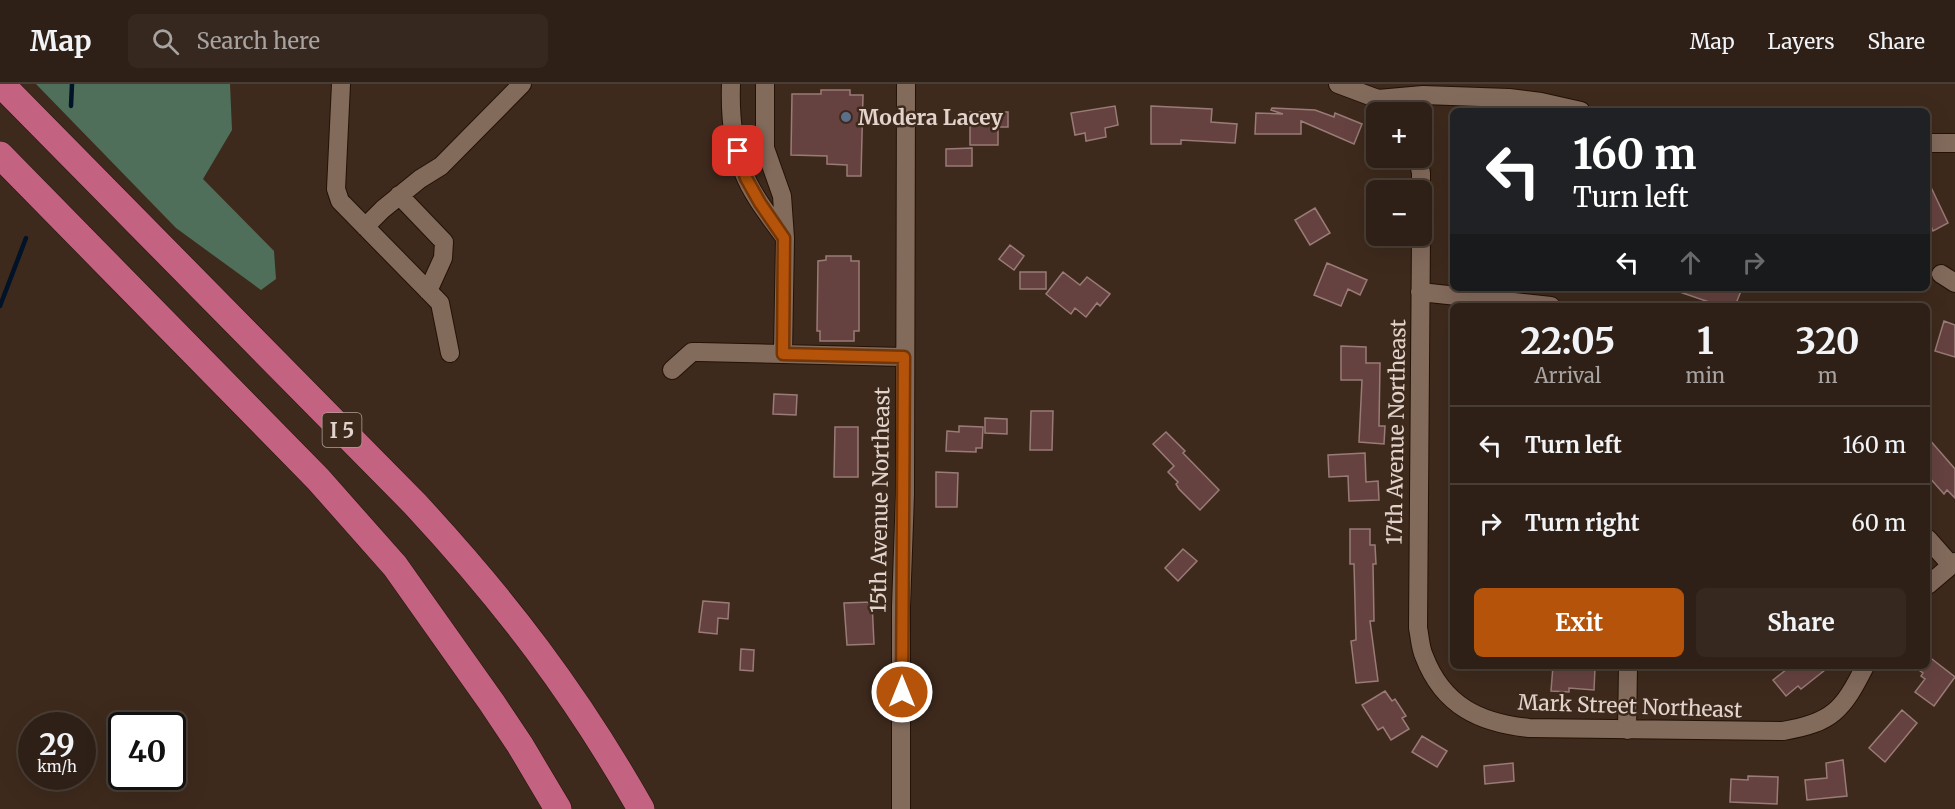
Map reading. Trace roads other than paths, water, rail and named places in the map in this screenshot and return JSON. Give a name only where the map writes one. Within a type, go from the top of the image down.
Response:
[{"type":"highway","name":"I 5","points":[[1,84],[415,504],[453,546],[504,605],[558,676],[596,732],[641,809]]},
{"type":"highway","name":"I 5","points":[[0,155],[318,479],[395,566],[492,703],[558,809]]},
{"type":"street","points":[[341,84],[336,189],[340,201],[440,303],[450,353]]},
{"type":"street","points":[[365,227],[399,195],[441,166],[522,84]]},
{"type":"street","points":[[732,84],[734,132],[742,169],[760,203],[784,238]]},
{"type":"street","points":[[765,84],[765,148],[782,196],[783,354]]},
{"type":"street","name":"15th Avenue Northeast","points":[[900,809],[906,84]]},
{"type":"street","points":[[1338,84],[1381,102]]},
{"type":"street","points":[[1378,99],[1424,95],[1509,98],[1568,108]]},
{"type":"street","points":[[1930,143],[1955,143]]},
{"type":"street","points":[[399,195],[444,242],[443,258],[428,291]]},
{"type":"street","name":"17th Avenue Northeast","points":[[1418,628],[1421,246]]},
{"type":"street","points":[[1420,292],[1523,303]]},
{"type":"street","points":[[672,370],[692,352],[904,357]]},
{"type":"street","points":[[1930,540],[1953,564],[1930,583]]},
{"type":"street","name":"Mark Street Northeast","points":[[1418,628],[1423,655],[1438,684],[1453,699],[1480,718],[1503,725],[1530,728],[1783,731],[1805,727],[1826,718],[1843,704],[1863,669]]},
{"type":"street","points":[[1627,730],[1628,669]]},
{"type":"waterway","points":[[71,106],[72,84]]},
{"type":"waterway","points":[[0,306],[26,238]]},
{"type":"place","name":"Modera Lacey","points":[[846,117]]}]
